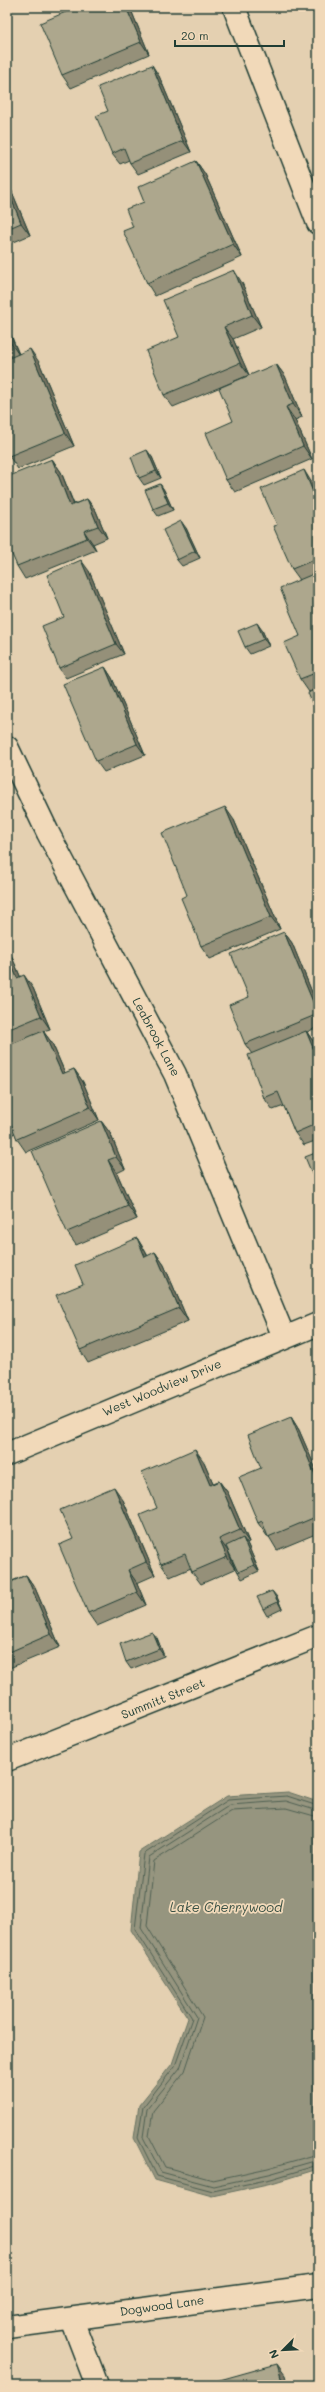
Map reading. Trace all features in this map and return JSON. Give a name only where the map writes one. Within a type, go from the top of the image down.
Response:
[{"type":"street","points":[[234,7],[318,223]]},
{"type":"street","name":"Leabrook Lane","points":[[7,747],[48,833],[175,1074],[284,1337]]},
{"type":"street","name":"West Woodview Drive","points":[[7,1454],[318,1324]]},
{"type":"street","name":"Summitt Street","points":[[7,1760],[318,1636]]},
{"type":"street","name":"Dogwood Lane","points":[[7,2327],[72,2320],[318,2286]]},
{"type":"street","points":[[72,2320],[97,2385]]},
{"type":"water","name":"Lake Cherrywood","points":[[288,1792],[318,1802],[318,2169],[272,2183],[212,2196],[155,2180],[134,2138],[139,2105],[172,2064],[188,2018],[131,1930],[139,1852],[227,1796]]},
{"type":"building","points":[[66,7],[126,7],[141,42],[62,75],[40,23],[68,11]]},
{"type":"building","points":[[311,7],[318,7],[318,11],[313,13]]},
{"type":"building","points":[[152,65],[183,141],[130,163],[124,148],[112,154],[96,116],[108,111],[98,87]]},
{"type":"building","points":[[196,161],[233,244],[147,283],[123,231],[133,227],[126,209],[144,202],[138,187]]},
{"type":"building","points":[[7,188],[21,223],[7,229]]},
{"type":"building","points":[[234,270],[252,315],[224,327],[240,363],[164,395],[146,351],[179,337],[163,300]]},
{"type":"building","points":[[7,334],[10,342],[7,343]]},
{"type":"building","points":[[30,349],[65,433],[9,456],[7,451],[7,359]]},
{"type":"building","points":[[276,364],[293,404],[286,407],[303,446],[226,480],[206,433],[233,421],[219,388]]},
{"type":"building","points":[[147,450],[156,471],[139,478],[131,457]]},
{"type":"building","points":[[52,459],[70,506],[87,499],[98,526],[84,531],[87,538],[17,566],[7,543],[7,477]]},
{"type":"building","points":[[304,470],[318,502],[318,558],[292,569],[273,526],[277,525],[261,489]]},
{"type":"building","points":[[160,484],[168,503],[153,509],[145,490]]},
{"type":"building","points":[[181,521],[195,551],[177,560],[163,530]]},
{"type":"building","points":[[81,560],[116,644],[59,668],[42,626],[64,617],[47,575]]},
{"type":"building","points":[[318,572],[318,672],[300,679],[284,643],[300,636],[280,588]]},
{"type":"building","points":[[257,623],[264,639],[245,647],[238,631]]},
{"type":"building","points":[[105,667],[137,744],[96,761],[63,684]]},
{"type":"building","points":[[318,688],[318,717],[308,693]]},
{"type":"building","points":[[225,807],[271,917],[201,946],[181,898],[187,895],[162,833]]},
{"type":"building","points":[[284,932],[318,1014],[245,1044],[229,1005],[249,997],[231,954]]},
{"type":"building","points":[[7,953],[17,978],[24,975],[41,1016],[7,1030]]},
{"type":"building","points":[[43,1031],[62,1074],[74,1069],[90,1107],[17,1139],[9,1119],[7,1120],[7,1046]]},
{"type":"building","points":[[306,1031],[318,1060],[318,1123],[295,1133],[278,1092],[264,1098],[248,1055]]},
{"type":"building","points":[[101,1121],[116,1157],[108,1160],[128,1206],[67,1232],[32,1151]]},
{"type":"building","points":[[318,1152],[318,1188],[305,1157]]},
{"type":"building","points":[[137,1238],[145,1257],[155,1252],[179,1308],[80,1350],[56,1295],[83,1284],[75,1265]]},
{"type":"building","points":[[291,1417],[318,1482],[318,1516],[268,1537],[262,1521],[258,1523],[239,1477],[261,1468],[248,1435]]},
{"type":"building","points":[[195,1449],[210,1485],[219,1481],[240,1530],[219,1539],[227,1557],[192,1572],[185,1554],[161,1564],[140,1515],[157,1508],[142,1472]]},
{"type":"building","points":[[114,1487],[146,1562],[128,1570],[137,1592],[88,1613],[59,1545],[73,1539],[60,1510]]},
{"type":"building","points":[[243,1538],[254,1565],[238,1572],[226,1546]]},
{"type":"building","points":[[26,1575],[51,1634],[7,1653],[7,1579],[9,1583]]},
{"type":"building","points":[[272,1591],[278,1602],[263,1609],[257,1597]]},
{"type":"building","points":[[152,1632],[159,1649],[126,1662],[120,1644]]},
{"type":"building","points":[[277,2364],[283,2385],[202,2385]]}]
